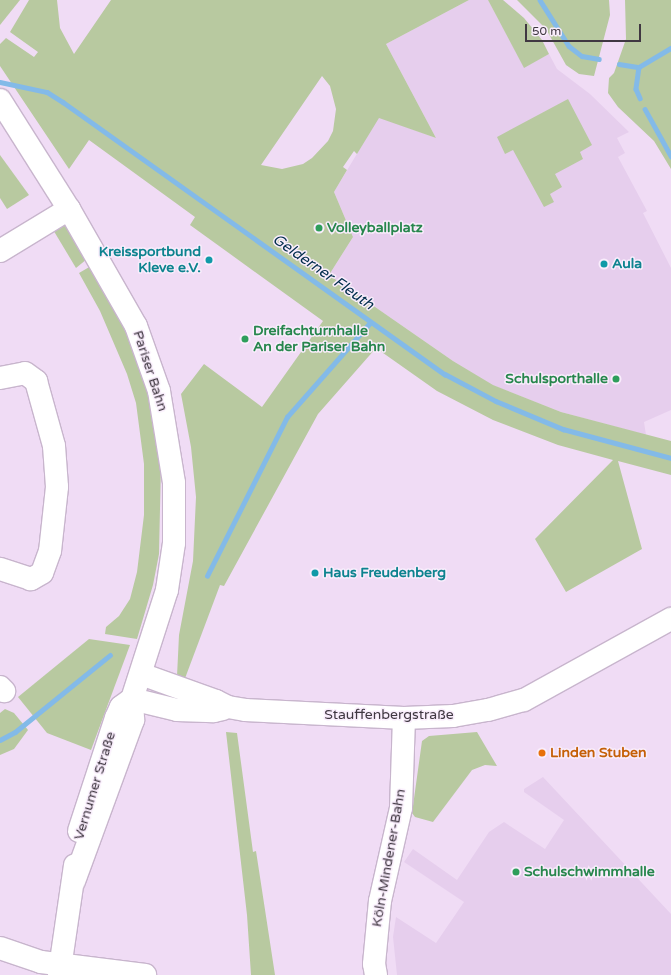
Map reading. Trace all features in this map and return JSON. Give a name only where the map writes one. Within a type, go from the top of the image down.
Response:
[{"type":"street","name":"Pariser Bahn","points":[[0,100],[69,209],[130,311],[142,339],[159,392],[172,455],[175,513],[171,567],[162,609],[141,674]]},
{"type":"street","points":[[0,252],[69,209]]},
{"type":"street","points":[[0,378],[25,373],[36,381],[54,446],[57,487],[51,545],[42,573],[31,579],[0,569]]},
{"type":"street","name":"Stauffenbergstraße","points":[[141,674],[216,701],[228,707],[278,712],[404,718],[468,715],[524,700],[671,619]]},
{"type":"street","name":"Vernumer Straße","points":[[60,969],[74,881],[76,848],[88,797],[116,718],[121,707],[132,698],[141,674]]},
{"type":"street","name":"Stauffenbergstraße","points":[[132,698],[177,710],[214,711],[228,707]]},
{"type":"street","name":"Köln-Mindener-Bahn","points":[[376,975],[374,964],[380,901],[401,808],[404,718]]},
{"type":"street","points":[[0,948],[60,969],[145,975]]},
{"type":"shaded area","points":[[469,0],[488,0],[524,67],[549,54],[557,69],[590,94],[629,132],[617,138],[625,153],[618,157],[647,211],[643,213],[671,268],[671,410],[644,422],[646,435],[561,412],[492,385],[453,361],[329,275],[353,237],[334,192],[379,117],[436,138],[386,44]]},
{"type":"shaded area","points":[[543,777],[671,914],[671,975],[397,975],[393,937],[396,917],[436,943],[464,902],[404,862],[413,849],[457,880],[489,832],[504,822],[545,849],[564,820],[524,792],[524,789]]},
{"type":"green space","points":[[0,0],[20,0],[0,25]]},
{"type":"green space","points":[[29,0],[57,0],[60,28],[74,54],[111,0],[469,0],[386,44],[436,138],[379,118],[357,154],[354,151],[343,167],[347,170],[334,192],[353,237],[329,275],[453,361],[493,385],[561,412],[671,441],[671,475],[618,461],[642,549],[566,592],[535,539],[613,460],[558,445],[493,420],[437,391],[376,348],[318,414],[224,586],[220,585],[184,681],[177,676],[179,635],[193,561],[196,497],[191,447],[181,394],[204,364],[262,407],[323,321],[190,225],[195,217],[89,140],[69,169],[0,66],[0,44],[6,38],[34,57],[38,52],[10,32]],"holes":[[[322,76],[330,86],[336,109],[333,131],[328,141],[312,158],[303,164],[282,169],[261,165]]]},
{"type":"green space","points":[[488,0],[503,0],[524,18],[542,40],[549,54],[524,68]]},
{"type":"green space","points":[[517,0],[609,0],[610,15],[594,76],[579,74],[566,65],[546,29]]},
{"type":"green space","points":[[625,0],[671,0],[671,169],[654,141],[618,107],[608,93],[609,78],[614,73],[626,39]]},
{"type":"green space","points":[[568,99],[592,145],[580,152],[583,159],[555,174],[562,187],[550,194],[554,202],[544,207],[513,150],[505,154],[497,137]]},
{"type":"green space","points":[[0,155],[29,195],[7,209],[0,198]]},
{"type":"green space","points":[[60,225],[68,227],[87,259],[76,268],[52,228]]},
{"type":"green space","points":[[91,266],[124,324],[141,367],[150,400],[161,464],[159,554],[153,585],[137,639],[105,634],[106,627],[119,616],[130,599],[137,572],[144,515],[144,464],[136,403],[127,374],[100,311],[79,273]]},
{"type":"green space","points":[[89,639],[130,645],[91,750],[47,733],[18,697]]},
{"type":"green space","points":[[5,709],[14,713],[28,730],[14,749],[0,755],[0,713]]},
{"type":"green space","points":[[226,732],[237,733],[253,852],[256,851],[275,975],[251,975],[247,915]]},
{"type":"green space","points":[[477,732],[497,766],[485,765],[472,770],[433,822],[415,817],[412,813],[422,741],[429,736]]},
{"type":"waterway","points":[[540,0],[569,46],[582,56],[599,59]]},
{"type":"waterway","points":[[619,64],[639,67],[671,48]]},
{"type":"waterway","points":[[639,67],[636,89],[640,98]]},
{"type":"waterway","name":"Gelderner Fleuth","points":[[0,82],[47,92],[63,102],[445,374],[496,401],[563,429],[671,458]]},
{"type":"waterway","points":[[645,109],[671,156]]},
{"type":"waterway","points":[[207,576],[287,417],[370,323]]},
{"type":"waterway","points":[[0,740],[15,732],[110,655]]},
{"type":"place","name":"Volleyballplatz","points":[[319,228]]},
{"type":"place","name":"Kreissportbund Kleve e.V.","points":[[209,260]]},
{"type":"place","name":"Aula","points":[[604,264]]},
{"type":"place","name":"Dreifachturnhalle An der Pariser Bahn","points":[[245,339]]},
{"type":"place","name":"Schulsporthalle","points":[[616,379]]},
{"type":"place","name":"Haus Freudenberg","points":[[315,573]]},
{"type":"place","name":"Linden Stuben","points":[[542,753]]},
{"type":"place","name":"Schulschwimmhalle","points":[[516,872]]}]
